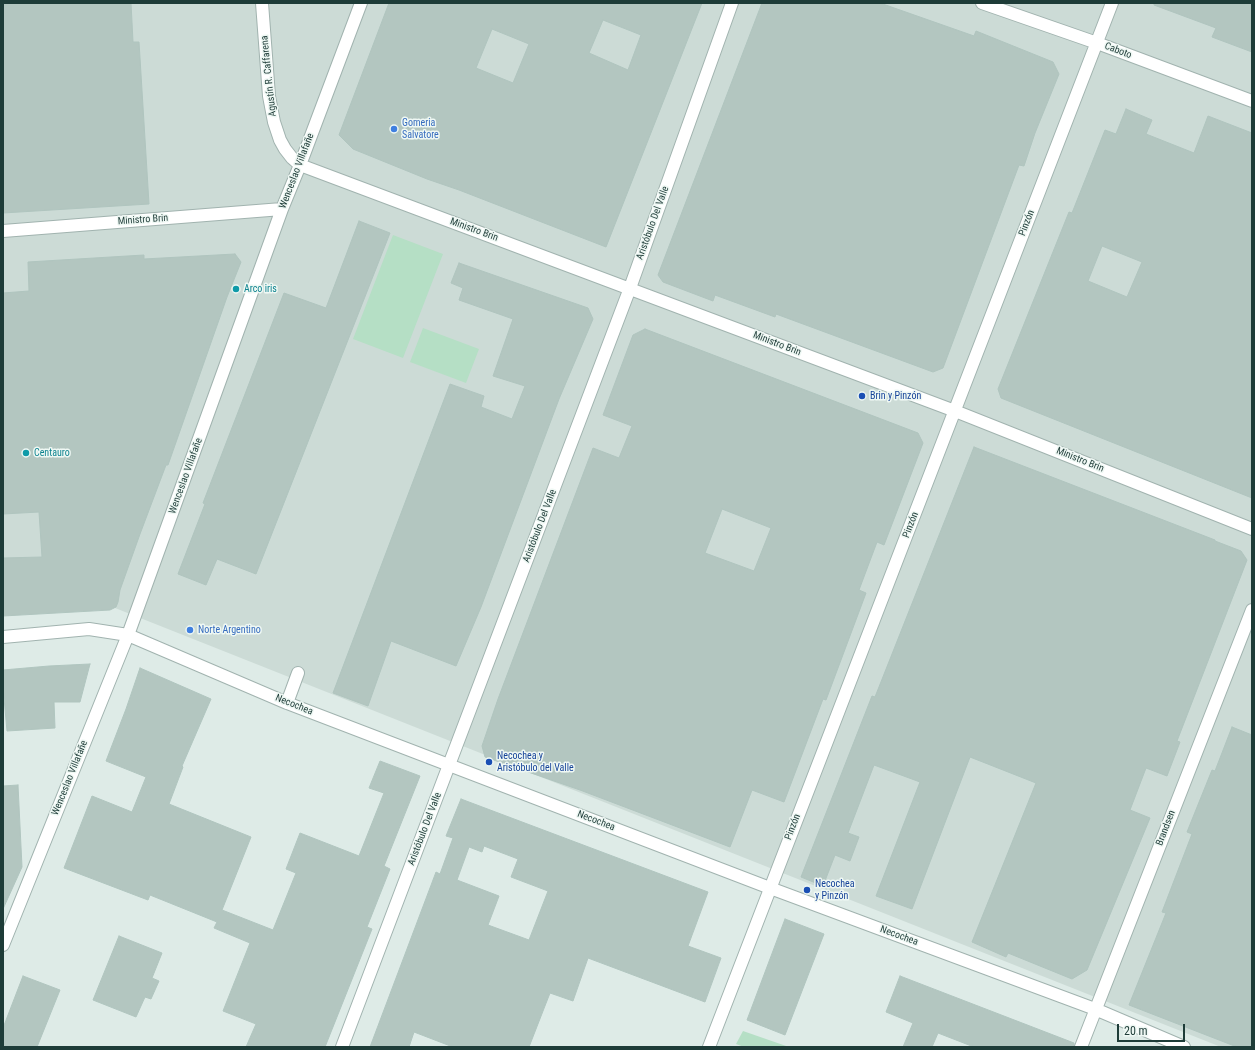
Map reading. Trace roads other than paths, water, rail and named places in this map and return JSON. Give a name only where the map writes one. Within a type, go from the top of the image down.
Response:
[{"type":"street","name":"Agustín R. Caffarena","points":[[262,3],[269,96],[274,122],[280,140],[285,149],[300,165]]},
{"type":"street","name":"Wenceslao Villafañe","points":[[3,945],[128,635],[282,209],[300,165],[360,3]]},
{"type":"street","name":"Aristóbulo Del Valle","points":[[342,1047],[630,288],[732,3]]},
{"type":"street","name":"Caboto","points":[[982,3],[1097,42],[1252,101]]},
{"type":"street","name":"Pinzón","points":[[709,1047],[1112,3]]},
{"type":"street","name":"Ministro Brin","points":[[300,165],[955,411],[1252,529]]},
{"type":"street","name":"Ministro Brin","points":[[3,231],[282,209]]},
{"type":"street","name":"Brandsen","points":[[1081,1047],[1252,610]]},
{"type":"street","name":"Necochea","points":[[3,637],[89,629],[128,635],[287,703],[450,764],[770,888],[1095,1009],[1184,1047]]},
{"type":"street","points":[[287,703],[298,673]]},
{"type":"place","name":"Gomeria Salvatore","points":[[394,129]]},
{"type":"place","name":"Arco iris","points":[[236,289]]},
{"type":"place","name":"Brin y Pinzón","points":[[862,396]]},
{"type":"place","name":"Centauro","points":[[26,453]]},
{"type":"place","name":"Norte Argentino","points":[[190,630]]},
{"type":"place","name":"Necochea y Aristóbulo del Valle","points":[[489,762]]},
{"type":"place","name":"Necochea y Pinzón","points":[[807,890]]}]
